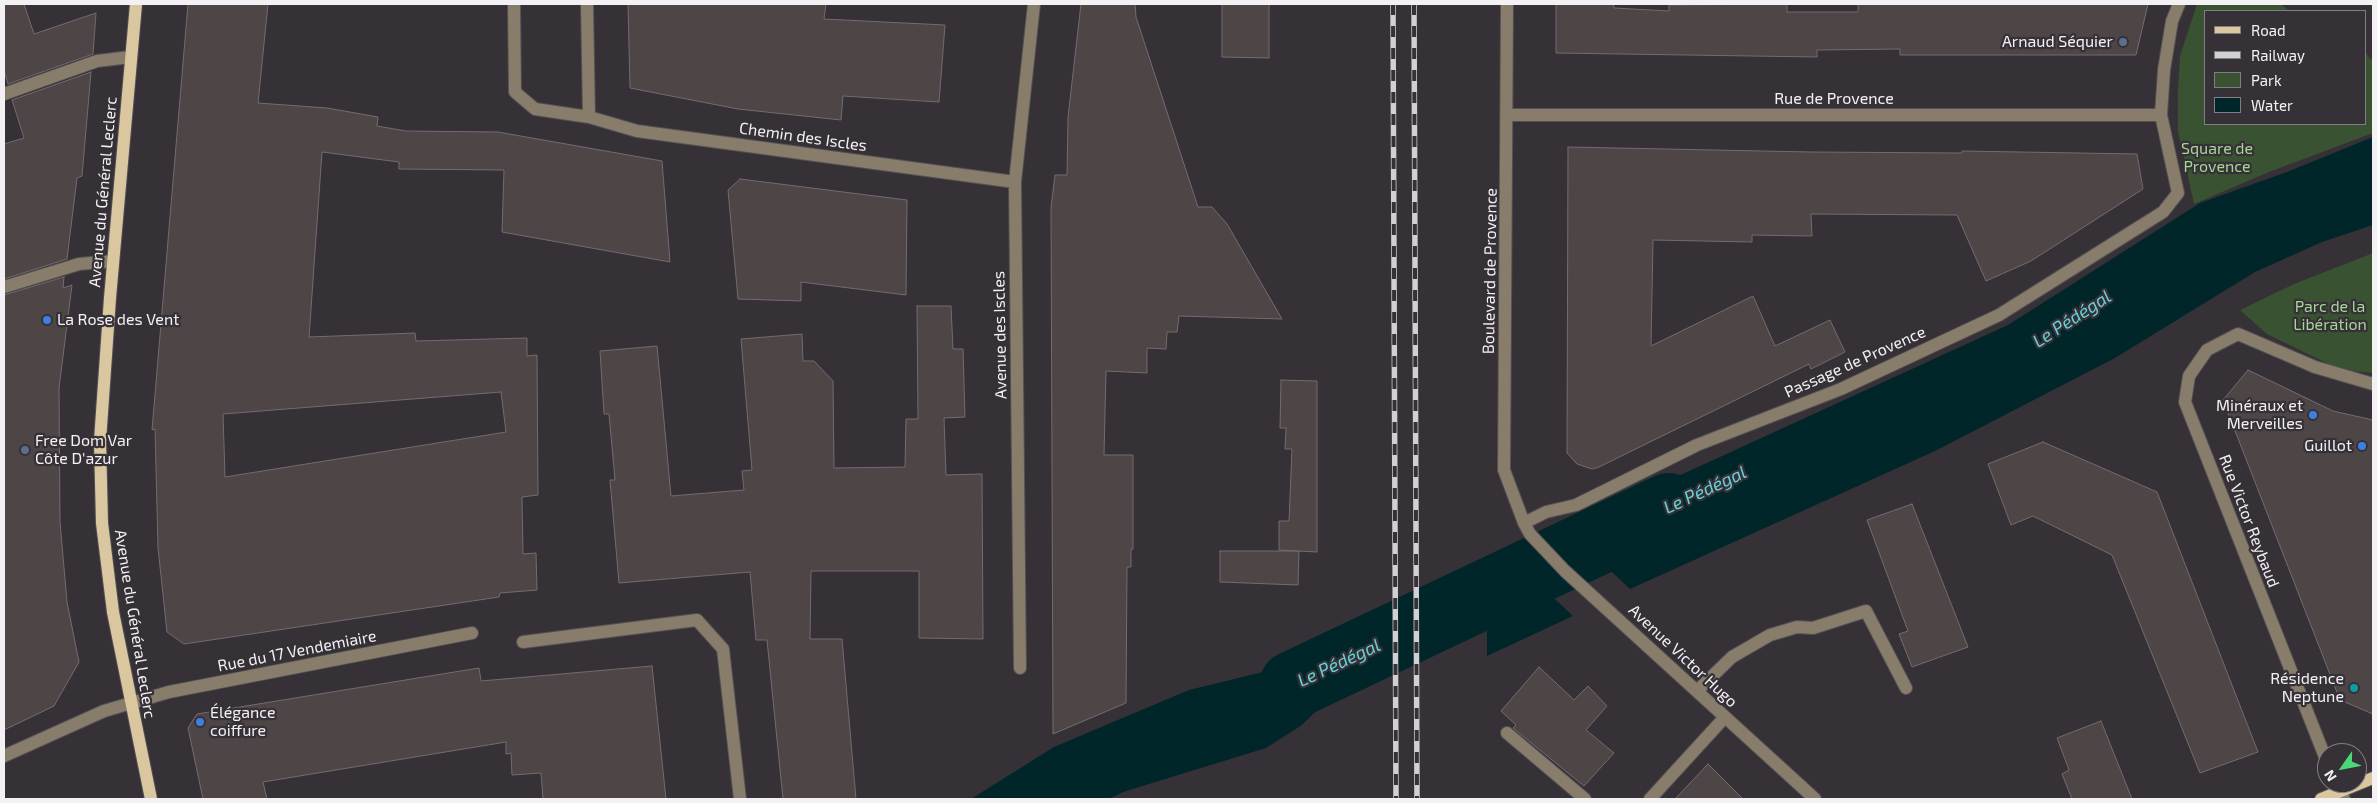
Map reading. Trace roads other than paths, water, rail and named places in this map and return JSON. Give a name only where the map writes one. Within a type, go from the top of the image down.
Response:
[{"type":"main road","name":"Avenue du Général Leclerc","points":[[136,4],[130,58],[100,441],[102,523],[113,612],[130,704],[151,799]]},
{"type":"main road","points":[[2321,799],[2335,793]]},
{"type":"street","name":"Chemin des Iscles","points":[[514,4],[514,92],[535,109],[589,117],[637,131],[1015,182]]},
{"type":"street","points":[[587,4],[589,117]]},
{"type":"street","name":"Avenue des Iscles","points":[[1020,668],[1015,182],[1034,4]]},
{"type":"street","name":"Boulevard de Provence","points":[[1507,4],[1508,115],[1504,470],[1527,528]]},
{"type":"street","points":[[2161,115],[2164,70],[2172,21],[2179,4]]},
{"type":"street","points":[[4,94],[97,61],[130,58]]},
{"type":"street","name":"Rue de Provence","points":[[1508,115],[2161,115]]},
{"type":"street","name":"Passage de Provence","points":[[1527,528],[1546,512],[1576,504],[1696,445],[1841,389],[1999,316],[2163,212],[2178,193],[2161,115]]},
{"type":"street","points":[[4,287],[78,264],[114,261]]},
{"type":"street","name":"Rue Victor Reybaud","points":[[2320,743],[2185,402],[2189,376],[2207,350],[2238,334],[2315,367],[2373,384]]},
{"type":"street","name":"Avenue Victor Hugo","points":[[1527,528],[1565,571],[1815,799]]},
{"type":"street","points":[[1697,691],[1732,657],[1770,634],[1797,627],[1813,628],[1866,611],[1906,688]]},
{"type":"street","points":[[523,642],[697,620],[724,649],[740,799]]},
{"type":"street","name":"Rue du 17 Vendemiaire","points":[[4,756],[86,718],[169,692],[472,634]]},
{"type":"street","points":[[1650,799],[1725,717]]},
{"type":"street","points":[[1508,733],[1585,799]]},
{"type":"water","points":[[2373,137],[2373,225],[2322,242],[2255,272],[2115,358],[1935,451],[1630,589],[1565,528],[2008,325],[2200,203],[2287,172]]},
{"type":"water","points":[[1509,556],[1573,616],[1487,656],[1487,619],[1436,646],[1436,594]]},
{"type":"water","points":[[1377,618],[1380,671],[1338,689],[1302,725],[1266,748],[1123,792],[1109,799],[971,799],[1054,747],[1189,690],[1300,663]]},
{"type":"waterway","name":"Le Pédégal","points":[[1293,685],[1669,507]]},
{"type":"railway","points":[[1393,4],[1396,799]]},
{"type":"railway","points":[[1414,4],[1417,799]]},
{"type":"place","name":"Arnaud Séquier","points":[[2123,42]]},
{"type":"place","name":"La Rose des Vent","points":[[47,320]]},
{"type":"place","name":"Minéraux et Merveilles","points":[[2313,415]]},
{"type":"place","name":"Guillot","points":[[2362,446]]},
{"type":"place","name":"Free Dom Var Côte D'azur","points":[[25,450]]},
{"type":"place","name":"Résidence Neptune","points":[[2354,688]]},
{"type":"place","name":"Élégance coiffure","points":[[200,722]]},
{"type":"park label","name":"Square de Provence","points":[[2217,158]]},
{"type":"park label","name":"Parc de la Libération","points":[[2330,316]]}]
